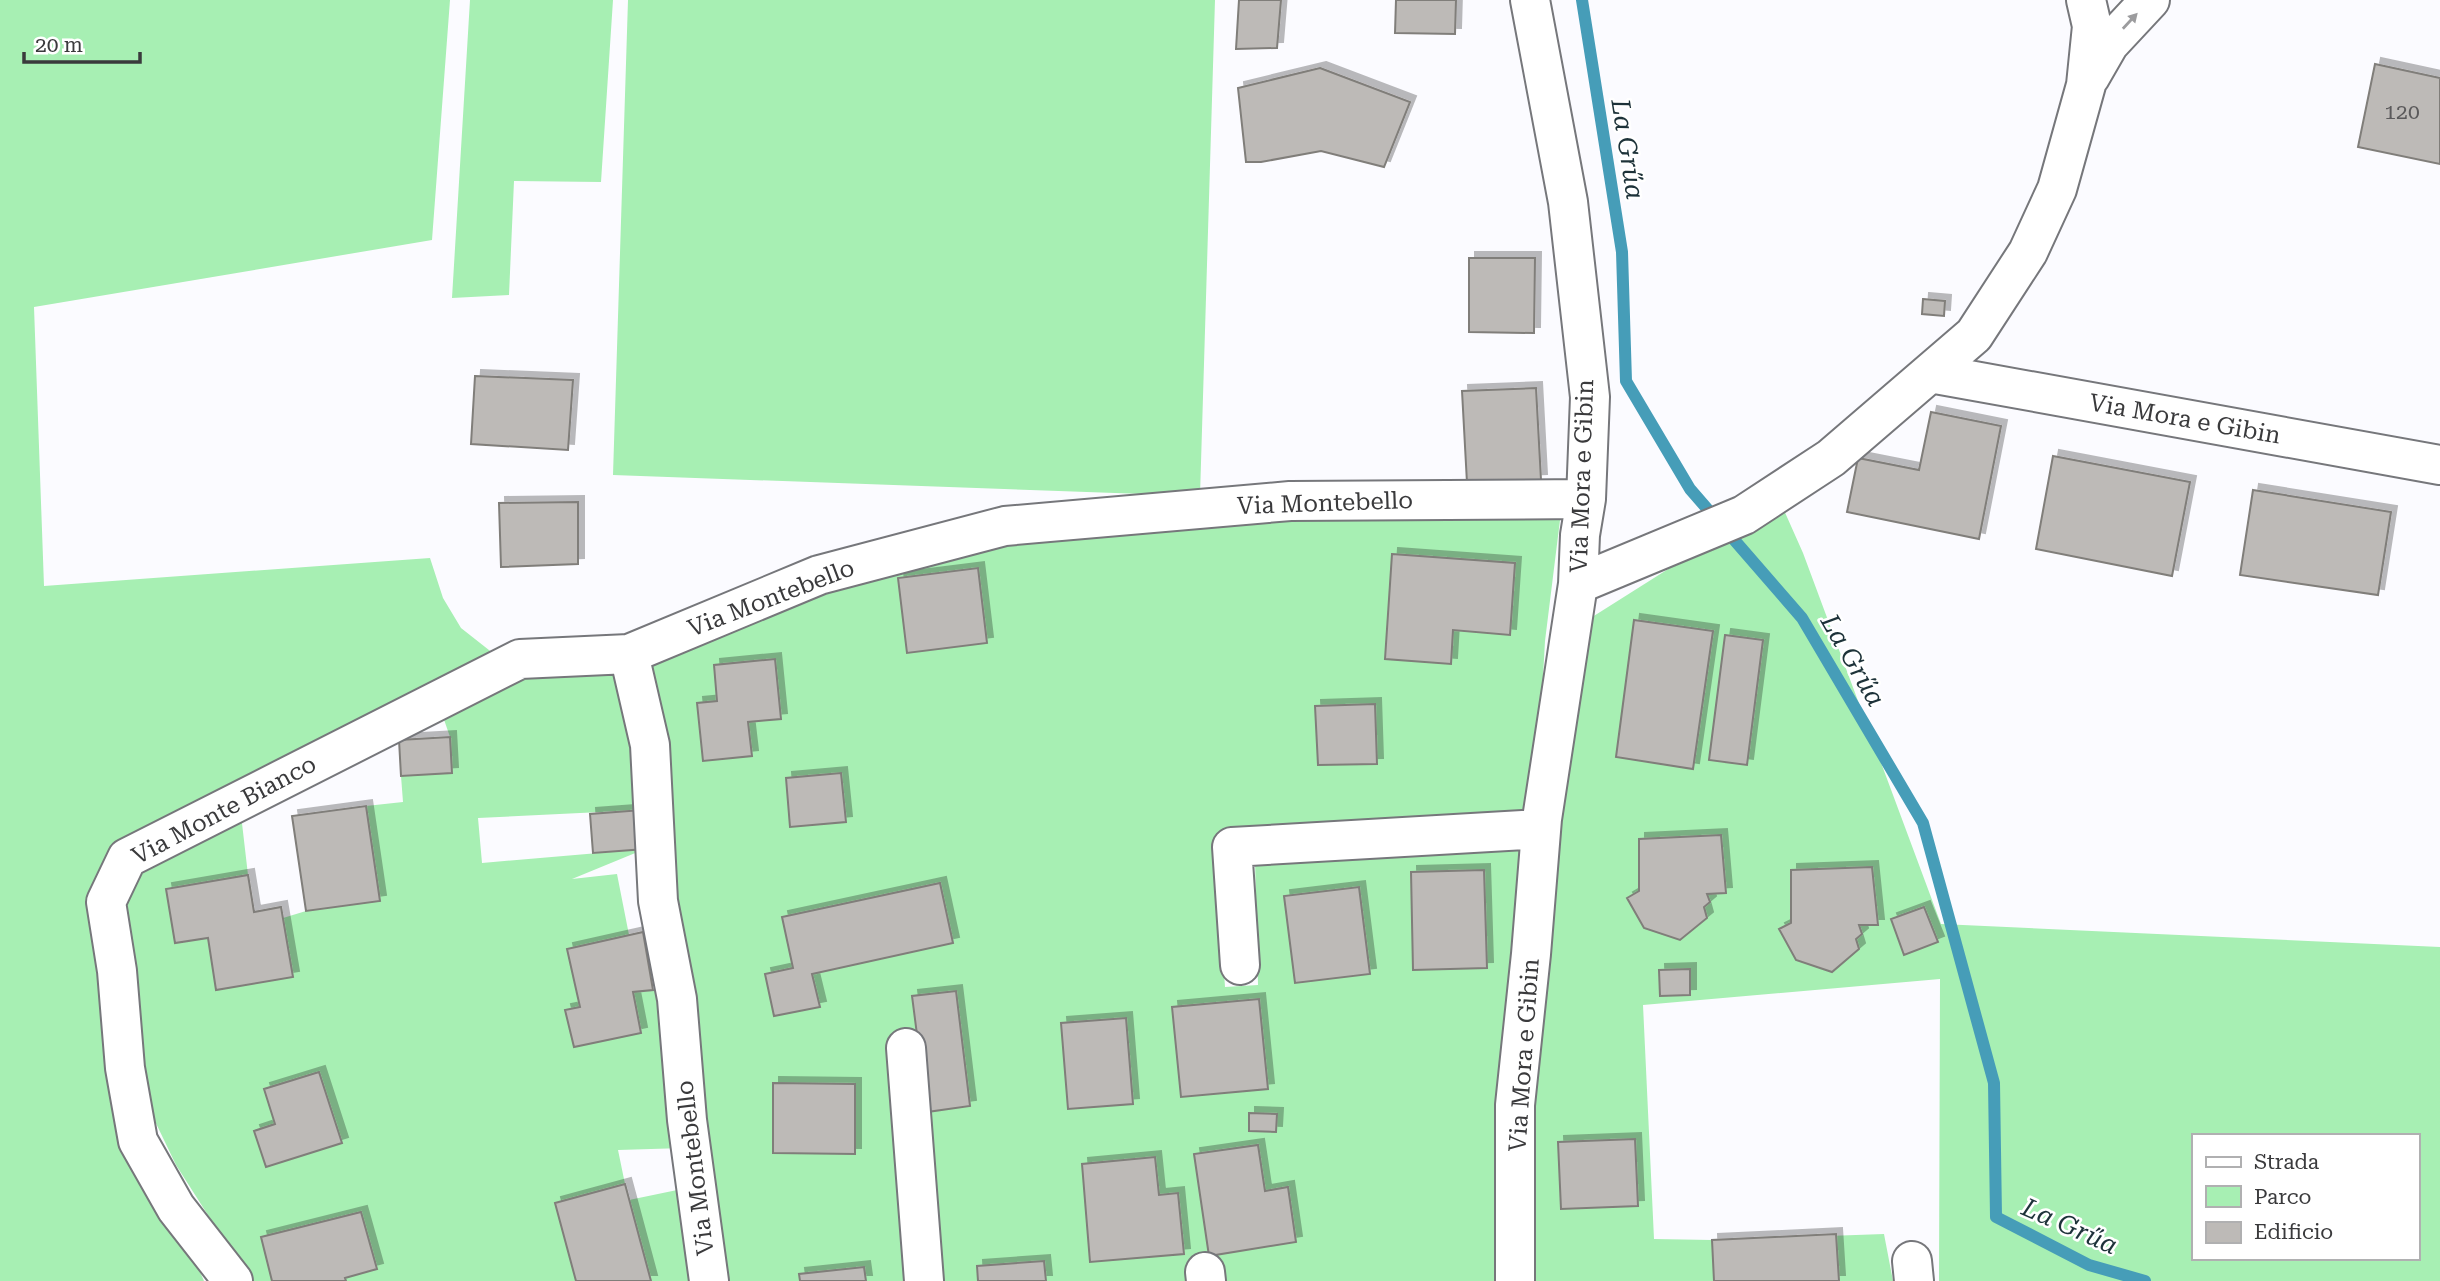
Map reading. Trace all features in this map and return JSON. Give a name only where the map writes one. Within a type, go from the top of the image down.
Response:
[{"type":"street","name":"Via Mora e Gibin","points":[[1515,1281],[1515,1105],[1541,829],[1578,584],[1580,535],[1586,499],[1589,384],[1568,202],[1530,0]]},
{"type":"street","points":[[1578,584],[1744,515],[1831,458],[1975,335],[2028,252],[2057,189],[2086,85],[2092,26],[2086,0]]},
{"type":"street","points":[[2086,85],[2109,44],[2150,0]]},
{"type":"street","name":"Via Mora e Gibin","points":[[1930,373],[2440,465]]},
{"type":"street","name":"Via Montebello","points":[[709,1281],[687,1120],[677,999],[657,901],[650,745],[629,654],[819,575],[1005,526],[1290,501],[1586,499]]},
{"type":"street","name":"Via Monte Bianco","points":[[233,1281],[176,1208],[138,1141],[125,1069],[117,971],[106,902],[127,858],[520,659],[629,654]]},
{"type":"street","points":[[1240,965],[1232,848],[1541,829]]},
{"type":"street","points":[[906,1048],[924,1281]]},
{"type":"green space","points":[[0,0],[450,0],[432,240],[34,307],[44,586],[430,558],[443,598],[461,628],[494,654],[113,851],[127,1132],[204,1281],[0,1281]]},
{"type":"green space","points":[[470,0],[613,0],[601,182],[514,181],[509,295],[452,298]]},
{"type":"green space","points":[[628,0],[1215,0],[1200,496],[613,475]]},
{"type":"green space","points":[[1779,499],[1803,553],[1941,924],[2440,947],[2440,1281],[1939,1281],[1940,979],[1643,1005],[1654,1239],[1712,1240],[1884,1234],[1893,1281],[1528,1281],[1526,1105],[1559,638]]},
{"type":"green space","points":[[1562,504],[1545,641],[1535,820],[1215,837],[1225,987],[1258,985],[1255,859],[1525,843],[1500,1281],[720,1281],[645,657],[733,618],[1002,536]]},
{"type":"green space","points":[[632,662],[642,810],[478,818],[482,863],[645,849],[572,879],[617,874],[629,935],[567,949],[580,1007],[565,1010],[574,1047],[641,1033],[633,992],[664,990],[684,1148],[618,1150],[625,1184],[555,1203],[576,1281],[346,1281],[345,1278],[377,1269],[361,1212],[261,1237],[272,1281],[250,1281],[176,1165],[152,1115],[117,920],[131,862],[240,806],[248,875],[166,889],[175,943],[208,938],[216,990],[293,977],[283,918],[306,911],[379,901],[366,806],[403,802],[401,776],[450,737],[439,705],[491,678]]},
{"type":"green space","points":[[682,1189],[698,1281],[651,1281],[629,1200]]},
{"type":"building","points":[[1239,0],[1281,0],[1277,48],[1236,49]]},
{"type":"building","points":[[1396,0],[1456,0],[1455,34],[1395,33]]},
{"type":"building","points":[[2375,64],[2440,78],[2440,164],[2358,147]]},
{"type":"building","points":[[1320,68],[1410,102],[1384,167],[1321,151],[1261,162],[1246,162],[1238,88]]},
{"type":"building","points":[[1469,258],[1535,258],[1534,333],[1469,332]]},
{"type":"building","points":[[1923,299],[1945,301],[1944,316],[1922,314]]},
{"type":"building","points":[[475,376],[573,380],[568,450],[471,444]]},
{"type":"building","points":[[1536,388],[1541,480],[1467,483],[1462,391]]},
{"type":"building","points":[[1931,412],[2001,426],[1979,539],[1847,512],[1858,458],[1919,470]]},
{"type":"building","points":[[2053,456],[2190,482],[2172,576],[2036,549]]},
{"type":"building","points":[[2253,490],[2391,512],[2378,595],[2240,575]]},
{"type":"building","points":[[578,502],[578,564],[501,567],[499,503]]},
{"type":"building","points":[[1392,554],[1515,563],[1510,635],[1453,630],[1451,664],[1385,659]]},
{"type":"building","points":[[978,568],[987,643],[907,653],[898,578]]},
{"type":"building","points":[[1634,620],[1713,631],[1693,769],[1616,757]]},
{"type":"building","points":[[1725,635],[1763,640],[1747,765],[1709,760]]},
{"type":"building","points":[[775,659],[781,719],[748,722],[752,756],[703,761],[697,703],[717,701],[714,665]]},
{"type":"building","points":[[1375,704],[1377,764],[1318,765],[1315,706]]},
{"type":"building","points":[[450,737],[452,773],[401,776],[399,740]]},
{"type":"building","points":[[841,773],[846,822],[790,827],[786,778]]},
{"type":"building","points":[[366,806],[380,901],[306,911],[292,816]]},
{"type":"building","points":[[642,810],[645,849],[593,853],[590,814]]},
{"type":"building","points":[[1721,835],[1726,893],[1707,894],[1710,902],[1704,907],[1707,918],[1680,940],[1644,928],[1627,898],[1639,891],[1639,839]]},
{"type":"building","points":[[1872,867],[1878,925],[1859,925],[1862,934],[1856,939],[1859,949],[1832,972],[1796,960],[1779,929],[1791,923],[1791,870]]},
{"type":"building","points":[[1484,870],[1487,968],[1413,970],[1411,872]]},
{"type":"building","points":[[248,875],[254,912],[281,907],[293,977],[216,990],[208,938],[175,943],[166,889]]},
{"type":"building","points":[[940,883],[953,943],[812,974],[820,1007],[774,1016],[765,974],[793,968],[782,917]]},
{"type":"building","points":[[1359,887],[1370,974],[1295,983],[1284,896]]},
{"type":"building","points":[[1924,907],[1938,942],[1904,955],[1891,919]]},
{"type":"building","points":[[643,932],[653,990],[633,992],[641,1033],[574,1047],[565,1010],[580,1007],[567,949]]},
{"type":"building","points":[[1690,969],[1690,995],[1660,996],[1659,970]]},
{"type":"building","points":[[956,991],[970,1106],[927,1112],[912,996]]},
{"type":"building","points":[[1259,999],[1268,1089],[1181,1097],[1172,1007]]},
{"type":"building","points":[[1126,1018],[1133,1104],[1068,1109],[1061,1023]]},
{"type":"building","points":[[319,1072],[342,1143],[266,1167],[254,1131],[275,1124],[264,1089]]},
{"type":"building","points":[[773,1083],[855,1084],[855,1154],[773,1153]]},
{"type":"building","points":[[1249,1113],[1277,1114],[1276,1132],[1249,1131]]},
{"type":"building","points":[[1635,1139],[1638,1206],[1561,1209],[1558,1142]]},
{"type":"building","points":[[1258,1145],[1265,1191],[1288,1187],[1296,1242],[1209,1256],[1194,1154]]},
{"type":"building","points":[[1155,1157],[1159,1195],[1178,1193],[1184,1254],[1090,1262],[1082,1164]]},
{"type":"building","points":[[625,1184],[651,1281],[576,1281],[555,1203]]},
{"type":"building","points":[[361,1212],[377,1269],[345,1278],[346,1281],[272,1281],[261,1237]]},
{"type":"building","points":[[1836,1234],[1839,1281],[1714,1281],[1712,1240]]},
{"type":"building","points":[[1044,1261],[1046,1281],[978,1281],[977,1266]]},
{"type":"building","points":[[864,1267],[866,1281],[800,1281],[799,1274]]},
{"type":"waterway","name":"La Grűa","points":[[1582,0],[1622,252],[1626,381],[1690,489],[1802,618],[1923,823],[1994,1083],[1996,1217],[2089,1265],[2145,1281]]}]
